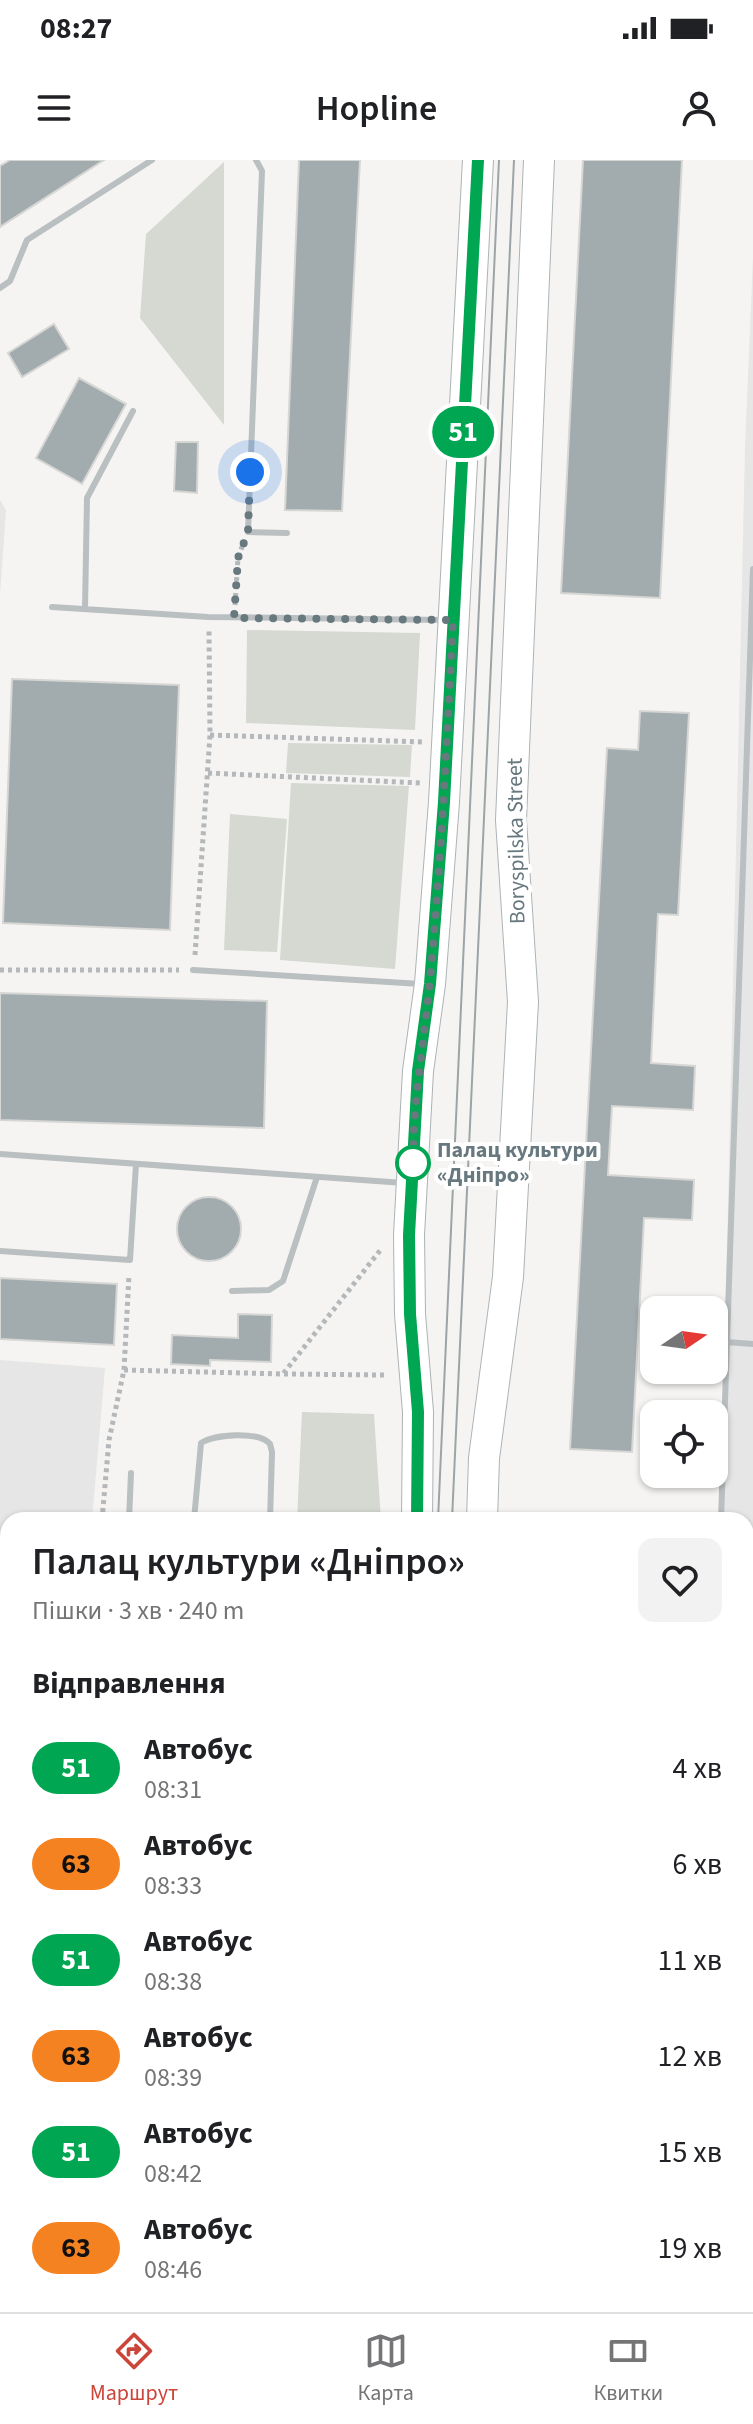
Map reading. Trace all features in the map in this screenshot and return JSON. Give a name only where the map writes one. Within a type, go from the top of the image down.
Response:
[{"type":"main road","points":[[417,1512],[418,1412],[410,1314],[411,1184],[418,1071],[430,984],[444,802],[478,160]]},
{"type":"main road","name":"Boryspilska Street","points":[[482,1512],[484,1458],[508,1277],[523,1002],[511,820],[539,160]]},
{"type":"lane","points":[[0,288],[10,281],[27,240],[152,160]]},
{"type":"lane","points":[[256,160],[262,171],[248,532],[287,533]]},
{"type":"lane","points":[[85,609],[87,498],[133,411]]},
{"type":"lane","points":[[728,1296],[753,569]]},
{"type":"lane","points":[[52,607],[234,618],[453,620]]},
{"type":"lane","points":[[193,970],[430,984]]},
{"type":"lane","points":[[0,1154],[411,1184]]},
{"type":"lane","points":[[0,1251],[130,1260],[136,1164]]},
{"type":"lane","points":[[232,1291],[269,1290],[283,1281],[317,1177]]},
{"type":"lane","points":[[728,1342],[753,1344]]},
{"type":"lane","points":[[721,1512],[725,1384]]},
{"type":"lane","points":[[195,1512],[201,1443],[218,1436],[259,1437],[270,1444],[270,1512]]},
{"type":"lane","points":[[129,1512],[131,1473]]},
{"type":"path","points":[[234,618],[238,558],[248,532]]},
{"type":"path","points":[[0,970],[193,970],[210,735],[208,617]]},
{"type":"path","points":[[210,735],[433,742]]},
{"type":"path","points":[[208,773],[429,783]]},
{"type":"path","points":[[283,1374],[384,1246]]},
{"type":"path","points":[[103,1512],[109,1440],[124,1370],[130,1260]]},
{"type":"path","points":[[124,1370],[384,1375]]},
{"type":"shaded area","points":[[224,162],[224,425],[140,318],[146,234]]},
{"type":"shaded area","points":[[753,257],[753,1512],[721,1512],[722,1488],[728,1488],[728,1400],[724,1400],[724,1384],[728,1384],[726,1296],[745,448]]},
{"type":"shaded area","points":[[0,500],[6,510],[0,595]]},
{"type":"shaded area","points":[[247,630],[420,633],[415,730],[246,723]]},
{"type":"shaded area","points":[[288,743],[412,745],[410,777],[286,773]]},
{"type":"shaded area","points":[[291,783],[409,786],[395,969],[280,960]]},
{"type":"shaded area","points":[[230,814],[287,819],[277,952],[224,950]]},
{"type":"shaded area","points":[[0,1360],[105,1368],[93,1512],[0,1512]]},
{"type":"shaded area","points":[[302,1412],[374,1414],[380,1512],[297,1512]]},
{"type":"building","points":[[10,160],[104,160],[0,227],[0,166]]},
{"type":"building","points":[[299,160],[360,160],[342,511],[285,510]]},
{"type":"building","points":[[583,160],[682,160],[660,598],[561,593]]},
{"type":"building","points":[[54,324],[69,349],[22,377],[8,353]]},
{"type":"building","points":[[79,378],[126,404],[82,484],[36,458]]},
{"type":"building","points":[[176,442],[198,442],[197,493],[174,491]]},
{"type":"building","points":[[12,679],[179,685],[170,930],[3,923]]},
{"type":"building","points":[[640,711],[689,713],[678,915],[658,914],[651,1063],[695,1066],[693,1110],[612,1106],[608,1175],[694,1180],[692,1220],[644,1218],[632,1452],[570,1449],[607,748],[638,750]]},
{"type":"building","points":[[0,993],[267,1001],[264,1128],[0,1120]]},
{"type":"building","points":[[209,1197],[227,1203],[235,1211],[241,1229],[235,1247],[227,1255],[209,1261],[191,1255],[183,1247],[177,1229],[183,1211],[191,1203]]},
{"type":"building","points":[[0,1278],[117,1284],[114,1345],[0,1339]]},
{"type":"building","points":[[238,1314],[272,1315],[271,1362],[210,1360],[210,1366],[171,1364],[172,1335],[238,1338]]},
{"type":"tram line","points":[[438,1512],[499,160]]},
{"type":"tram line","points":[[452,1512],[514,160]]},
{"type":"bus line","name":"51","points":[[417,1512],[418,1412],[410,1314],[409,1235],[418,1071],[430,984],[444,802],[478,160]]},
{"type":"place","name":"Палац культури «Дніпро»","points":[[413,1163]]},
{"type":"route","points":[[250,472],[248,532],[238,558],[234,618],[453,620],[444,802],[430,984],[418,1071],[413,1163]]}]
